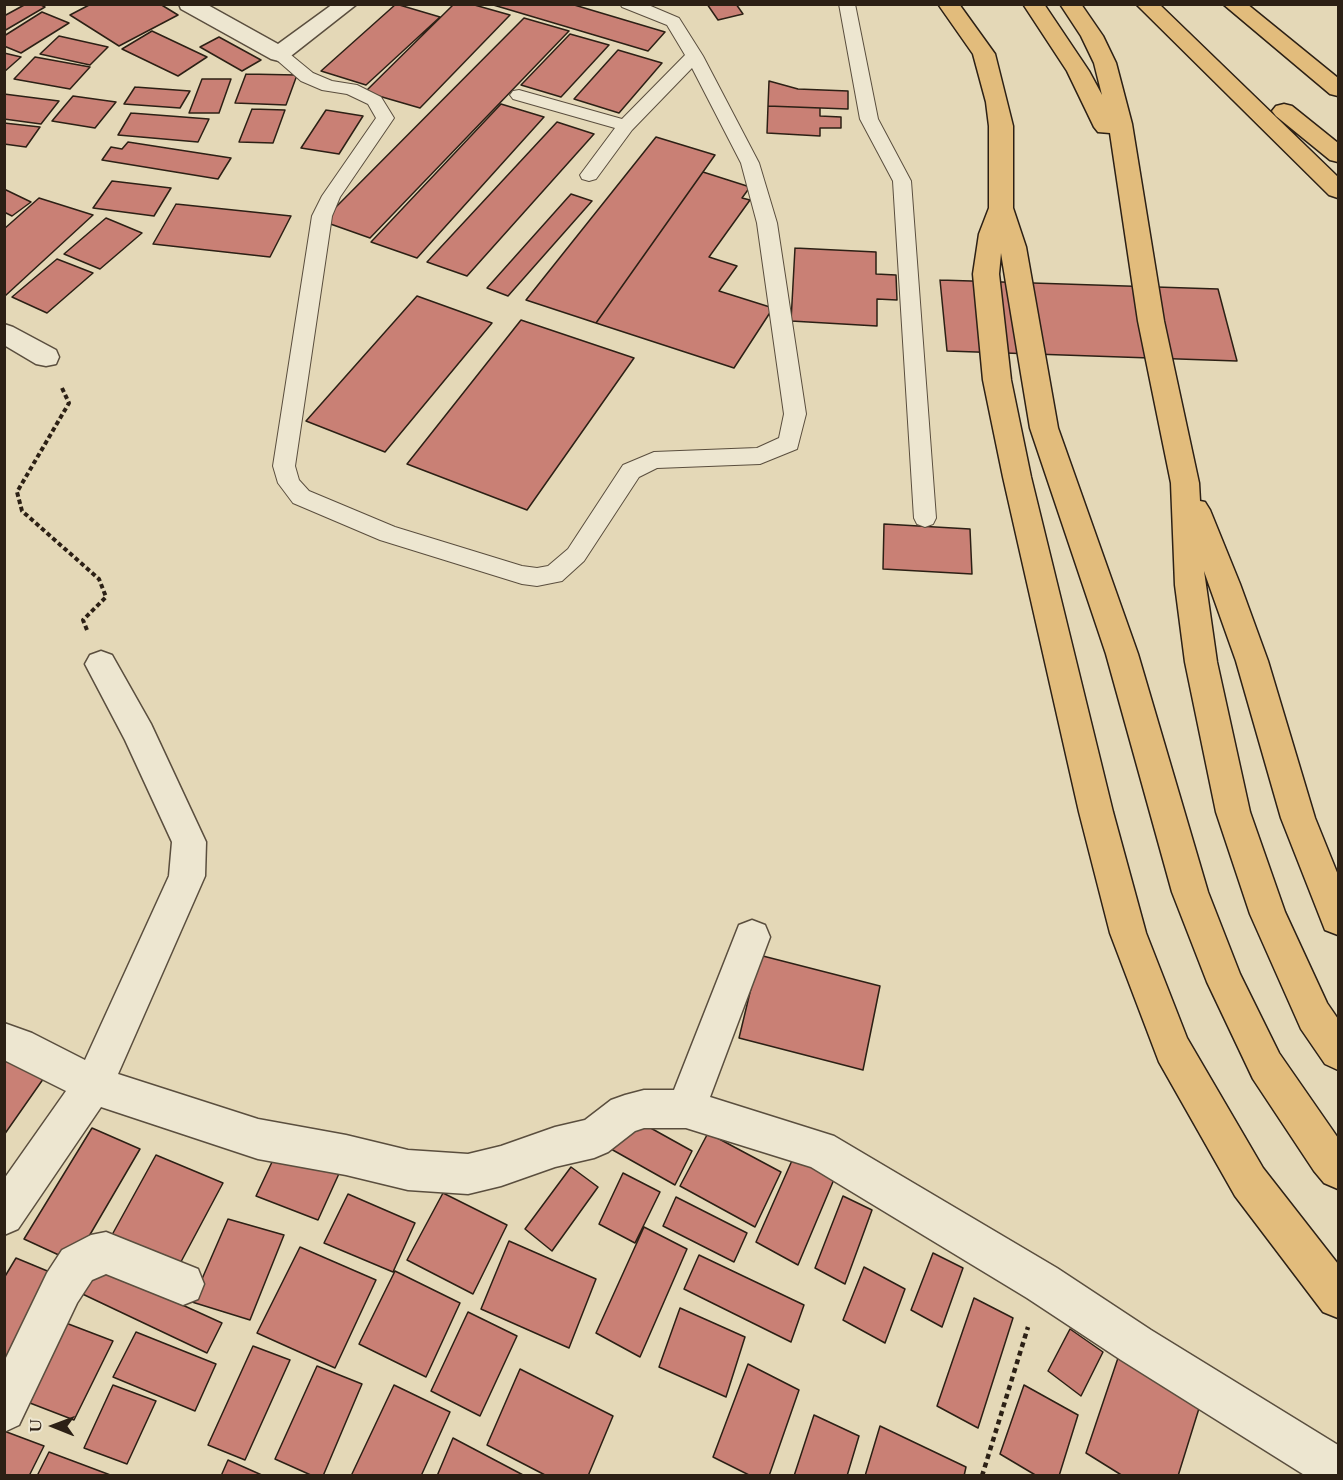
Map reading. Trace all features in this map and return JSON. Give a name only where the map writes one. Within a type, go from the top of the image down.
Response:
[{"type":"highway","points":[[948,4],[984,54]]},
{"type":"highway","points":[[961,4],[984,54],[992,78],[1001,126],[1001,208],[1013,247],[1044,428],[1122,654],[1190,892],[1225,982],[1266,1066],[1338,1169]]},
{"type":"highway","points":[[1033,4],[1078,71],[1098,108],[1131,196]]},
{"type":"highway","points":[[1070,4],[1092,36],[1105,63],[1120,123],[1151,321],[1185,483],[1190,585],[1201,662],[1233,812],[1268,914],[1314,1016],[1338,1051]]},
{"type":"highway","points":[[1146,4],[1338,190]]},
{"type":"highway","points":[[1154,4],[1338,155]]},
{"type":"highway","points":[[1234,4],[1338,81]]},
{"type":"highway","points":[[1234,4],[1338,89]]},
{"type":"highway","points":[[1001,208],[991,234],[986,274],[999,391],[1096,812],[1128,933],[1178,1059],[1249,1182],[1338,1297]]},
{"type":"highway","points":[[1185,483],[1225,584],[1252,661],[1298,818],[1338,918]]},
{"type":"street","points":[[189,4],[279,54],[346,4]]},
{"type":"street","points":[[4,333],[45,357]]},
{"type":"street","points":[[4,1215],[93,1085],[187,876],[189,842],[138,734],[101,664]]},
{"type":"street","points":[[686,1109],[752,937]]},
{"type":"street","points":[[4,1041],[93,1085],[258,1139],[346,1155],[408,1170],[468,1174],[501,1166],[555,1147],[594,1138],[625,1114],[644,1108],[686,1109],[820,1150],[1042,1283],[1136,1345],[1338,1470]]},
{"type":"street","points":[[4,1410],[62,1288],[76,1265],[91,1256],[106,1253],[183,1284]]},
{"type":"lane","points":[[279,54],[307,77],[328,86],[351,89],[375,101],[385,118],[331,196],[322,216],[284,466],[289,483],[302,497],[388,534],[522,575],[537,577],[554,574],[576,555],[631,471],[654,460],[760,456],[789,443],[795,414],[767,223],[750,163],[694,56],[673,22],[628,4]]},
{"type":"lane","points":[[847,4],[869,119],[902,181],[925,518]]},
{"type":"lane","points":[[589,175],[626,126],[694,56]]},
{"type":"lane","points":[[519,95],[626,126]]},
{"type":"path","points":[[45,357],[57,372],[69,403],[16,492],[22,511],[99,579],[106,597],[83,620]]},
{"type":"path","points":[[982,1476],[1042,1283]]},
{"type":"building","points":[[26,4],[39,4],[45,7],[4,31],[4,16]]},
{"type":"building","points":[[91,4],[160,4],[178,15],[119,46],[70,15]]},
{"type":"building","points":[[396,4],[440,17],[366,85],[321,71]]},
{"type":"building","points":[[454,4],[471,4],[510,15],[420,108],[365,92]]},
{"type":"building","points":[[490,4],[571,4],[665,32],[648,51]]},
{"type":"building","points":[[707,4],[736,4],[743,14],[718,20]]},
{"type":"building","points":[[42,12],[69,23],[21,53],[4,46],[4,36]]},
{"type":"building","points":[[524,18],[569,31],[370,238],[322,221]]},
{"type":"building","points":[[152,31],[207,57],[178,76],[122,49]]},
{"type":"building","points":[[570,34],[609,45],[561,97],[521,85]]},
{"type":"building","points":[[59,36],[108,47],[90,65],[40,54]]},
{"type":"building","points":[[219,37],[261,60],[242,71],[200,47]]},
{"type":"building","points":[[618,50],[662,63],[619,113],[574,99]]},
{"type":"building","points":[[4,53],[21,57],[4,72]]},
{"type":"building","points":[[35,57],[90,67],[70,89],[14,79]]},
{"type":"building","points":[[246,74],[297,75],[286,105],[235,103]]},
{"type":"building","points":[[202,79],[231,79],[219,113],[189,113]]},
{"type":"building","points":[[769,81],[798,89],[848,91],[848,109],[768,106]]},
{"type":"building","points":[[135,87],[190,91],[180,108],[124,104]]},
{"type":"building","points":[[4,94],[59,101],[41,124],[4,119]]},
{"type":"building","points":[[73,96],[116,102],[95,128],[52,121]]},
{"type":"building","points":[[501,104],[544,117],[417,258],[371,242]]},
{"type":"building","points":[[768,106],[820,108],[820,116],[841,117],[841,128],[820,128],[820,136],[767,133]]},
{"type":"building","points":[[252,109],[285,110],[273,143],[239,142]]},
{"type":"building","points":[[326,110],[363,116],[339,154],[301,148]]},
{"type":"building","points":[[131,113],[209,119],[198,142],[118,135]]},
{"type":"building","points":[[557,122],[594,134],[467,276],[427,262]]},
{"type":"building","points":[[4,123],[40,127],[26,147],[4,144]]},
{"type":"building","points":[[656,137],[715,155],[596,323],[526,300]]},
{"type":"building","points":[[128,142],[231,158],[218,179],[102,160],[111,147],[122,149]]},
{"type":"building","points":[[703,172],[750,187],[742,198],[750,200],[709,257],[737,266],[719,291],[773,308],[734,368],[596,323]]},
{"type":"building","points":[[112,181],[171,188],[154,216],[93,208]]},
{"type":"building","points":[[4,189],[31,202],[12,216],[4,212]]},
{"type":"building","points":[[571,194],[592,201],[508,296],[487,288]]},
{"type":"building","points":[[39,198],[93,215],[5,296],[4,229]]},
{"type":"building","points":[[176,204],[291,216],[270,257],[153,244]]},
{"type":"building","points":[[106,218],[142,233],[100,269],[64,254]]},
{"type":"building","points":[[795,248],[876,252],[876,274],[896,275],[897,300],[877,299],[877,326],[791,321]]},
{"type":"building","points":[[57,259],[93,273],[47,313],[12,297]]},
{"type":"building","points":[[940,280],[1218,289],[1237,361],[947,351]]},
{"type":"building","points":[[417,296],[492,323],[385,452],[306,421]]},
{"type":"building","points":[[521,320],[634,358],[527,510],[407,464]]},
{"type":"building","points":[[884,524],[970,529],[972,574],[883,569]]},
{"type":"building","points":[[759,955],[880,986],[863,1070],[739,1038]]},
{"type":"building","points":[[4,1056],[46,1075],[4,1135]]},
{"type":"building","points":[[629,1116],[692,1151],[675,1185],[611,1149]]},
{"type":"building","points":[[92,1128],[140,1149],[74,1262],[24,1239]]},
{"type":"building","points":[[708,1133],[781,1172],[755,1227],[680,1186]]},
{"type":"building","points":[[280,1145],[342,1167],[318,1220],[256,1196]]},
{"type":"building","points":[[156,1155],[223,1183],[175,1273],[107,1244]]},
{"type":"building","points":[[794,1156],[835,1177],[798,1265],[756,1242]]},
{"type":"building","points":[[571,1167],[598,1187],[552,1251],[525,1229]]},
{"type":"building","points":[[623,1173],[660,1192],[635,1243],[599,1224]]},
{"type":"building","points":[[443,1193],[507,1225],[473,1294],[407,1260]]},
{"type":"building","points":[[348,1194],[415,1223],[393,1272],[324,1243]]},
{"type":"building","points":[[843,1196],[872,1210],[845,1284],[815,1268]]},
{"type":"building","points":[[676,1197],[747,1233],[734,1262],[663,1226]]},
{"type":"building","points":[[228,1219],[284,1235],[250,1320],[192,1302]]},
{"type":"building","points":[[644,1227],[687,1249],[640,1357],[596,1333]]},
{"type":"building","points":[[509,1241],[596,1279],[569,1348],[481,1309]]},
{"type":"building","points":[[300,1247],[376,1280],[335,1368],[257,1333]]},
{"type":"building","points":[[933,1253],[963,1268],[942,1327],[911,1310]]},
{"type":"building","points":[[699,1255],[804,1305],[791,1342],[684,1289]]},
{"type":"building","points":[[16,1258],[57,1275],[4,1368],[4,1278]]},
{"type":"building","points":[[90,1263],[222,1323],[207,1353],[74,1290]]},
{"type":"building","points":[[864,1267],[905,1289],[885,1343],[843,1320]]},
{"type":"building","points":[[395,1271],[460,1303],[426,1377],[359,1344]]},
{"type":"building","points":[[974,1298],[1013,1318],[978,1428],[937,1406]]},
{"type":"building","points":[[680,1308],[745,1337],[726,1397],[659,1367]]},
{"type":"building","points":[[468,1312],[517,1336],[480,1416],[431,1391]]},
{"type":"building","points":[[58,1320],[113,1341],[74,1420],[17,1398]]},
{"type":"building","points":[[1070,1329],[1103,1352],[1081,1396],[1048,1371]]},
{"type":"building","points":[[136,1332],[216,1364],[195,1411],[113,1377]]},
{"type":"building","points":[[253,1346],[290,1360],[245,1460],[208,1445]]},
{"type":"building","points":[[1119,1355],[1201,1402],[1178,1476],[1123,1476],[1086,1453]]},
{"type":"building","points":[[748,1364],[799,1390],[769,1476],[751,1476],[713,1457]]},
{"type":"building","points":[[317,1366],[362,1384],[323,1476],[313,1476],[275,1459]]},
{"type":"building","points":[[520,1369],[613,1416],[588,1476],[547,1476],[487,1445]]},
{"type":"building","points":[[113,1385],[156,1401],[127,1464],[84,1448]]},
{"type":"building","points":[[394,1385],[450,1412],[421,1476],[351,1476]]},
{"type":"building","points":[[1024,1385],[1078,1415],[1059,1476],[1037,1476],[1000,1454]]},
{"type":"building","points":[[814,1415],[859,1436],[847,1476],[794,1476]]},
{"type":"building","points":[[880,1426],[966,1467],[964,1476],[865,1476]]},
{"type":"building","points":[[4,1431],[44,1446],[29,1476],[4,1476]]},
{"type":"building","points":[[453,1438],[525,1476],[437,1476]]},
{"type":"building","points":[[49,1452],[113,1476],[37,1476]]},
{"type":"building","points":[[228,1460],[264,1476],[221,1476]]}]
